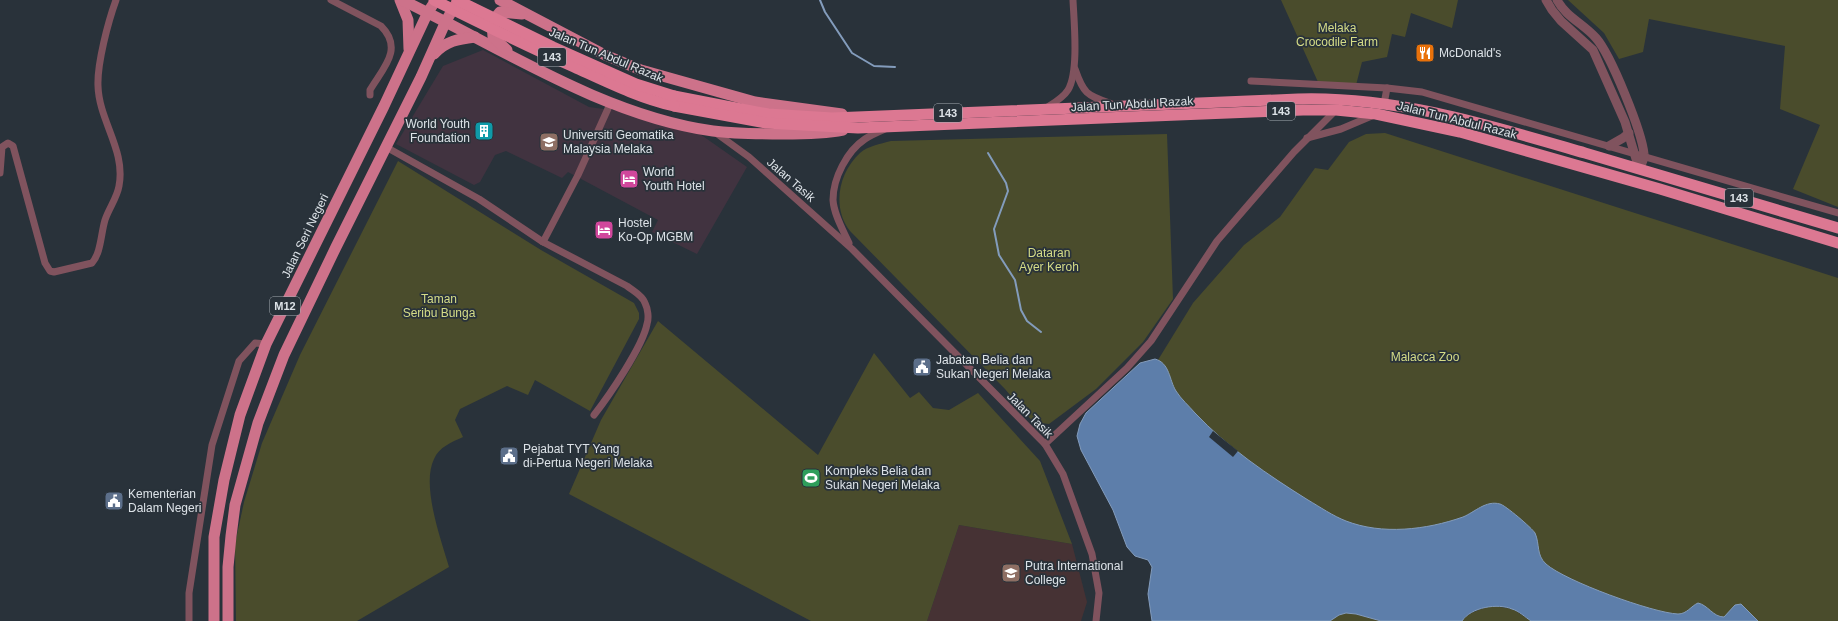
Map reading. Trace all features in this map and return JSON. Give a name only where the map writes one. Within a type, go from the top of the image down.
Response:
[{"type":"highway","name":"Jalan Tun Abdul Razak","points":[[435,0],[505,35],[610,84],[658,102],[674,101],[768,114],[803,117],[854,117],[1323,99],[1384,104],[1481,123],[1838,228]]},
{"type":"highway","name":"Jalan Tun Abdul Razak","points":[[458,0],[553,47],[674,101],[766,123],[886,128],[1304,110],[1336,110],[1376,114],[1460,132],[1616,176],[1838,243]]},
{"type":"highway","points":[[1616,176],[1628,175],[1640,169],[1648,180],[1660,189]]},
{"type":"main road","points":[[401,0],[428,12],[515,58],[581,90],[650,116],[713,131],[790,134],[829,132],[858,128]]},
{"type":"main road","points":[[401,0],[408,20],[409,51]]},
{"type":"main road","name":"M12","points":[[428,12],[435,0]]},
{"type":"main road","name":"M12","points":[[228,621],[228,567],[231,536],[236,505],[258,423],[284,356],[336,246],[430,59],[446,21],[458,0]]},
{"type":"main road","points":[[500,0],[605,55],[640,70],[755,102],[854,117]]},
{"type":"main road","name":"Jalan Seri Negeri","points":[[214,621],[214,537],[224,480],[240,415],[266,344],[428,12]]},
{"type":"main road","points":[[515,58],[493,37],[492,22],[500,12],[530,15]]},
{"type":"main road","points":[[430,59],[442,46],[451,41],[475,37]]},
{"type":"street","points":[[0,173],[2,147],[8,143],[11,143],[14,146],[45,263],[50,271],[54,272],[92,263],[96,257],[105,220],[119,187],[120,177],[117,147],[103,108],[98,86],[106,38],[116,0]]},
{"type":"street","points":[[332,0],[381,26],[390,39],[392,54],[370,90],[370,95]]},
{"type":"street","points":[[1043,110],[1055,103],[1068,91],[1072,83],[1074,67],[1073,0]]},
{"type":"street","points":[[1546,0],[1561,21],[1593,50],[1629,133],[1640,169]]},
{"type":"street","points":[[1557,0],[1564,10],[1596,37],[1603,47],[1636,124],[1645,156],[1640,169]]},
{"type":"street","points":[[1074,67],[1084,91],[1091,97],[1118,106]]},
{"type":"street","points":[[1251,80],[1387,88],[1422,92],[1838,213]]},
{"type":"street","points":[[1384,104],[1387,88]]},
{"type":"street","points":[[543,242],[578,175],[610,102]]},
{"type":"street","points":[[1044,444],[1127,368],[1153,338],[1217,241],[1307,138],[1336,110]]},
{"type":"street","points":[[1307,138],[1341,129],[1376,114]]},
{"type":"street","name":"Jalan Tasik","points":[[852,249],[840,226],[833,201],[835,184],[844,163],[854,149],[865,139],[886,128]]},
{"type":"street","name":"Jalan Tasik","points":[[713,131],[749,157],[852,249],[1044,444],[1056,460],[1063,474],[1092,554],[1099,593],[1096,621]]},
{"type":"street","points":[[1609,146],[1629,133]]},
{"type":"street","points":[[386,147],[480,199],[543,242],[627,286],[638,294],[645,302],[648,322],[646,331],[631,359],[594,415]]},
{"type":"street","points":[[1822,223],[1827,209]]},
{"type":"street","points":[[189,621],[189,593],[212,445],[239,361],[255,343],[266,344]]},
{"type":"shaded area","points":[[483,50],[589,107],[619,111],[697,132],[747,167],[697,254],[652,232],[658,220],[568,172],[562,178],[506,151],[495,155],[480,182],[474,185],[396,144],[443,66]]},
{"type":"shaded area","name":"Putra International College","points":[[959,525],[1072,544],[1087,602],[1081,621],[927,621]]},
{"type":"green space","name":"Melaka Crocodile Farm","points":[[1281,0],[1458,0],[1452,28],[1411,13],[1405,37],[1392,34],[1387,57],[1362,62],[1356,85],[1318,82]]},
{"type":"green space","points":[[1568,0],[1838,0],[1838,207],[1793,189],[1820,125],[1780,109],[1785,46],[1649,19],[1643,52],[1619,59],[1604,33]]},
{"type":"green space","name":"Malacca Zoo","points":[[1385,133],[1838,278],[1838,621],[1620,621],[1314,559],[1142,386],[1193,303],[1244,245],[1280,217],[1315,168],[1328,170],[1349,142],[1366,134]]},
{"type":"green space","name":"Dataran Ayer Keroh","points":[[1167,134],[1173,299],[1143,342],[1096,389],[1049,424],[1033,422],[1005,389],[850,231],[844,222],[841,212],[839,201],[842,180],[853,161],[860,153],[867,149],[891,141]]},
{"type":"green space","name":"Taman Seribu Bunga","points":[[398,161],[541,250],[634,303],[639,313],[639,319],[590,411],[535,380],[528,395],[507,386],[460,409],[455,420],[463,437],[446,445],[436,455],[431,470],[430,483],[431,498],[437,528],[449,567],[357,621],[236,621],[235,544],[244,502],[262,443],[300,355]]},
{"type":"green space","name":"Kompleks Belia dan Sukan Negeri Melaka","points":[[658,321],[818,455],[874,353],[910,398],[919,392],[933,408],[949,410],[978,393],[1040,461],[1072,544],[959,525],[927,621],[811,621],[569,494],[601,420]]},
{"type":"green space","points":[[1493,606],[1513,609],[1531,621],[1462,621],[1468,615],[1480,609]]},
{"type":"green space","points":[[1346,613],[1356,614],[1381,621],[1330,621],[1339,615]]},
{"type":"water","points":[[1155,359],[1164,364],[1180,397],[1221,438],[1278,481],[1341,519],[1374,528],[1419,528],[1463,517],[1485,505],[1495,503],[1500,504],[1529,526],[1535,533],[1539,553],[1543,561],[1556,571],[1571,579],[1630,602],[1678,614],[1681,614],[1698,603],[1702,604],[1717,615],[1724,617],[1735,605],[1741,604],[1758,621],[1531,621],[1515,610],[1506,607],[1492,606],[1472,612],[1462,621],[1381,621],[1356,614],[1346,613],[1339,615],[1330,621],[1152,621],[1148,594],[1152,567],[1148,560],[1135,556],[1127,547],[1113,510],[1081,450],[1077,436],[1080,424],[1086,413],[1140,363]]},
{"type":"pier","points":[[1213,431],[1238,451],[1233,457],[1209,437]]},
{"type":"waterway","points":[[820,0],[825,12],[852,53],[874,66],[895,67]]},
{"type":"waterway","points":[[988,153],[1006,183],[1008,191],[994,229],[999,255],[1015,280],[1021,310],[1027,321],[1041,332]]},
{"type":"place","name":"McDonald's","points":[[1425,53]]},
{"type":"place","name":"World Youth Foundation","points":[[484,131]]},
{"type":"place","name":"Universiti Geomatika Malaysia Melaka","points":[[549,142]]},
{"type":"place","name":"World Youth Hotel","points":[[629,179]]},
{"type":"place","name":"Hostel Ko-Op MGBM","points":[[604,230]]},
{"type":"place","name":"Jabatan Belia dan Sukan Negeri Melaka","points":[[922,367]]},
{"type":"place","name":"Pejabat TYT Yang di-Pertua Negeri Melaka","points":[[509,456]]},
{"type":"place","name":"Kompleks Belia dan Sukan Negeri Melaka","points":[[811,478]]},
{"type":"place","name":"Kementerian Dalam Negeri","points":[[114,501]]},
{"type":"place","name":"Putra International College","points":[[1011,573]]}]
